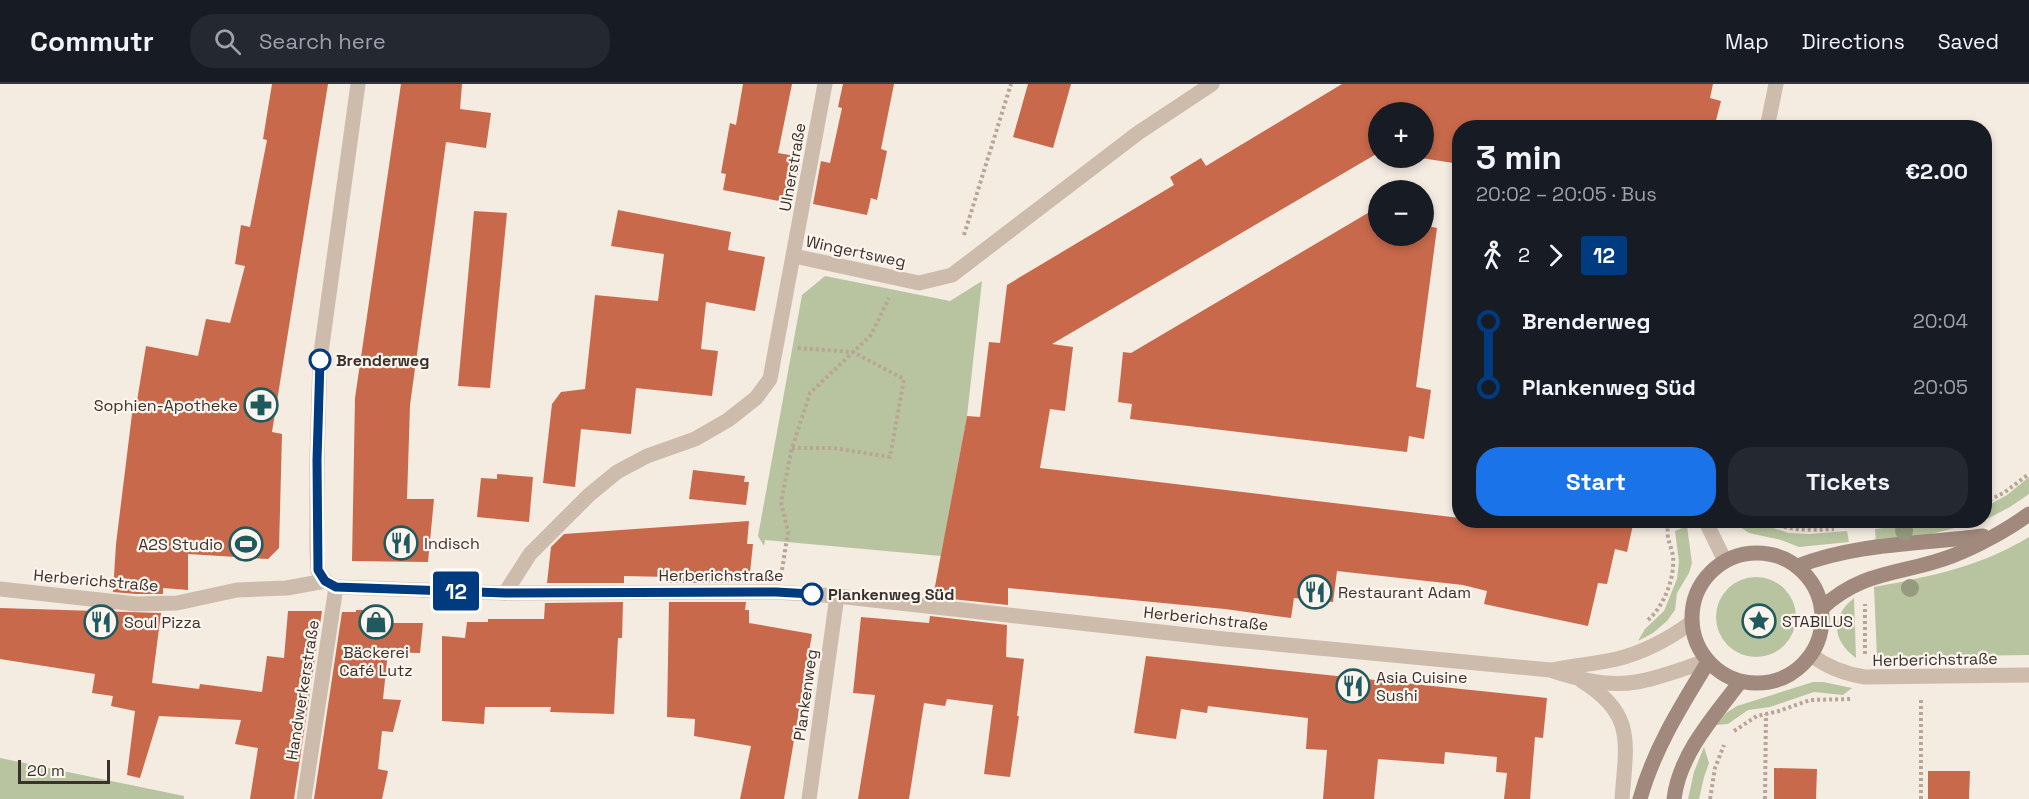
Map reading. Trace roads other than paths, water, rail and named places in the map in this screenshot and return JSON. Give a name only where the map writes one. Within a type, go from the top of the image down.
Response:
[{"type":"street","points":[[330,584],[318,570],[317,460],[320,360],[358,84]]},
{"type":"street","name":"Ulnerstraße","points":[[794,256],[825,84]]},
{"type":"street","name":"Wingertsweg","points":[[505,593],[530,554],[589,495],[617,472],[647,456],[695,439],[728,420],[756,398],[770,379],[794,256],[919,283],[952,275],[1138,133],[1212,84]]},
{"type":"street","points":[[1769,120],[1776,84]]},
{"type":"street","points":[[1822,608],[1834,597],[1865,579],[1952,556],[2017,523],[2029,514]]},
{"type":"street","points":[[1709,528],[1725,561]]},
{"type":"street","points":[[1798,566],[1835,554],[1862,549],[1995,534]]},
{"type":"street","points":[[1756,553],[1770,554],[1798,566],[1811,579],[1819,595],[1822,625],[1811,655],[1797,670],[1779,680],[1760,684],[1740,682],[1723,674],[1708,662],[1698,649],[1694,636],[1693,603],[1700,583],[1713,569],[1725,561],[1756,553]]},
{"type":"street","name":"Herberichstraße","points":[[0,589],[136,604],[177,603],[237,590],[330,584],[505,593],[779,592],[837,596],[1258,642],[1550,670],[1579,680],[1633,682],[1708,662]]},
{"type":"street","name":"Handwerkerstraße","points":[[304,799],[330,584]]},
{"type":"street","name":"Plankenweg","points":[[809,799],[837,596]]},
{"type":"street","name":"Herberichstraße","points":[[1550,670],[1617,659],[1635,653],[1673,637],[1692,622]]},
{"type":"street","name":"Herberichstraße","points":[[1811,655],[1822,663],[1850,675],[1865,677],[2029,675]]},
{"type":"street","points":[[1640,799],[1658,749],[1708,662]]},
{"type":"street","points":[[1579,680],[1601,693],[1614,708],[1620,720],[1626,750],[1622,799]]},
{"type":"street","points":[[1674,799],[1675,789],[1689,756],[1703,731],[1740,682]]},
{"type":"place","name":"Brenderweg","points":[[320,360]]},
{"type":"place","name":"Sophien-Apotheke","points":[[261,405]]},
{"type":"place","name":"Indisch","points":[[401,543]]},
{"type":"place","name":"A2S Studio","points":[[246,544]]},
{"type":"place","name":"Restaurant Adam","points":[[1315,592]]},
{"type":"place","name":"Plankenweg Süd","points":[[812,594]]},
{"type":"place","name":"STABILUS","points":[[1759,621]]},
{"type":"place","name":"Soul Pizza","points":[[101,622]]},
{"type":"place","name":"Bäckerei Café Lutz","points":[[376,622]]},
{"type":"place","name":"Asia Cuisine Sushi","points":[[1353,686]]}]
